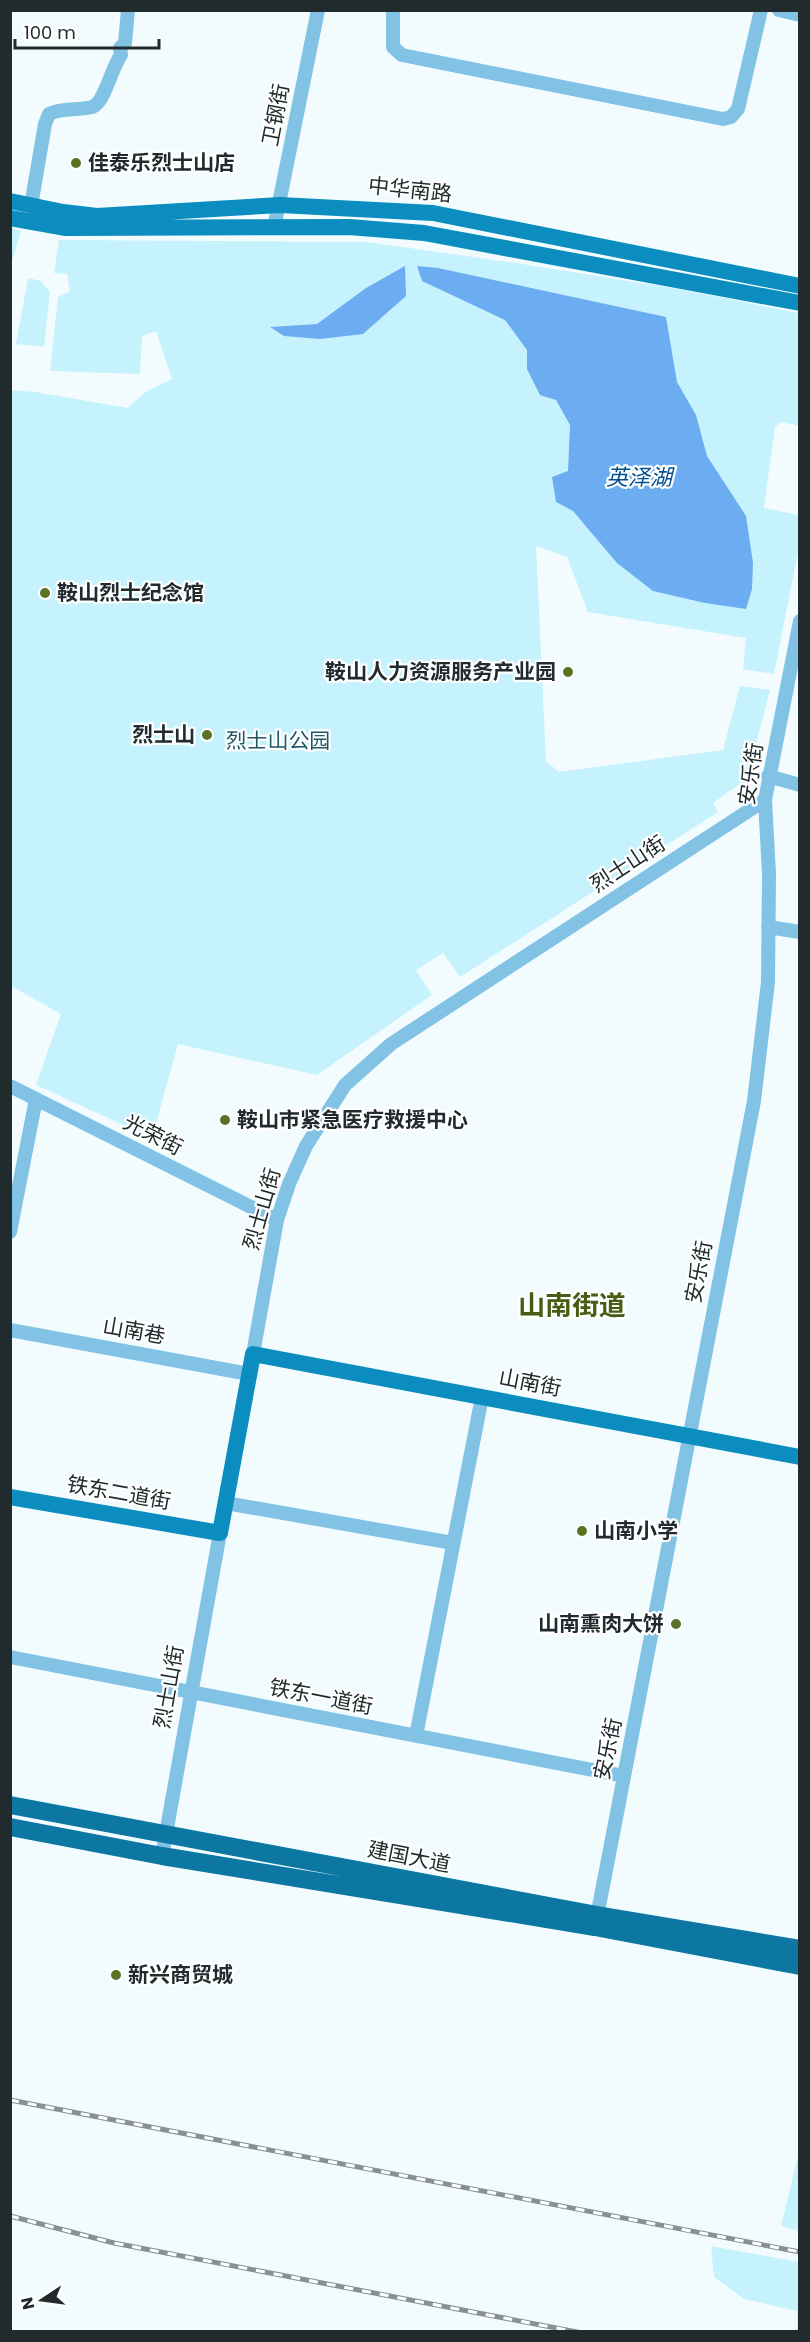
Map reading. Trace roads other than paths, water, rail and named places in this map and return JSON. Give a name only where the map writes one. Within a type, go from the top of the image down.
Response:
[{"type":"highway","name":"建国大道","points":[[10,1805],[596,1921],[800,1968]]},
{"type":"highway","name":"建国大道","points":[[10,1827],[162,1856],[800,1949]]},
{"type":"main road","name":"中华南路","points":[[10,201],[97,216],[280,205],[433,213],[800,286]]},
{"type":"main road","name":"中华南路","points":[[10,218],[66,228],[349,227],[453,237],[800,303]]},
{"type":"main road","name":"山南街","points":[[253,1354],[800,1457]]},
{"type":"main road","name":"烈士山街","points":[[220,1533],[253,1354]]},
{"type":"main road","name":"铁东二道街","points":[[10,1497],[220,1533]]},
{"type":"street","points":[[31,206],[45,124],[49,114],[59,110],[93,107],[101,102],[113,65],[121,55],[120,48],[125,43],[128,10]]},
{"type":"street","name":"卫钢街","points":[[274,228],[318,10]]},
{"type":"street","points":[[393,10],[393,46],[402,55],[723,119],[731,117],[738,109],[760,10]]},
{"type":"street","points":[[779,10],[800,15]]},
{"type":"street","name":"安乐街","points":[[596,1921],[754,1101],[768,982],[769,874],[765,800],[799,630]]},
{"type":"street","points":[[768,777],[800,785]]},
{"type":"street","name":"烈士山街","points":[[253,1354],[278,1221],[289,1184],[306,1146],[345,1084],[391,1044],[765,800]]},
{"type":"street","points":[[768,927],[800,932]]},
{"type":"street","name":"光荣街","points":[[10,1086],[278,1221]]},
{"type":"street","points":[[10,1232],[36,1099]]},
{"type":"street","name":"山南巷","points":[[10,1330],[249,1374]]},
{"type":"street","points":[[416,1736],[482,1397]]},
{"type":"street","points":[[226,1503],[453,1543]]},
{"type":"street","name":"烈士山街","points":[[162,1856],[220,1533]]},
{"type":"street","name":"铁东一道街","points":[[10,1657],[624,1776]]},
{"type":"water","points":[[405,266],[406,296],[363,334],[320,339],[284,336],[270,327],[317,324],[366,288]]},
{"type":"water","name":"英泽湖","points":[[417,266],[438,268],[666,317],[677,382],[696,415],[707,456],[746,516],[753,563],[752,589],[746,609],[705,603],[653,591],[617,563],[573,511],[556,502],[552,477],[568,471],[570,425],[556,400],[540,395],[527,369],[527,350],[505,320],[422,281]]},
{"type":"railway","points":[[10,2100],[800,2252]]},
{"type":"railway","points":[[10,2216],[114,2243],[577,2332]]},
{"type":"place","name":"佳泰乐烈士山店","points":[[76,163]]},
{"type":"place","name":"鞍山烈士纪念馆","points":[[45,593]]},
{"type":"place","name":"鞍山人力资源服务产业园","points":[[568,672]]},
{"type":"place","name":"烈士山","points":[[207,735]]},
{"type":"place","name":"鞍山市紧急医疗救援中心","points":[[225,1120]]},
{"type":"place","name":"山南小学","points":[[582,1531]]},
{"type":"place","name":"山南熏肉大饼","points":[[676,1624]]},
{"type":"place","name":"新兴商贸城","points":[[116,1975]]},
{"type":"district","name":"山南街道","points":[[572,1306]]},
{"type":"park label","name":"烈士山公园","points":[[278,741]]}]
